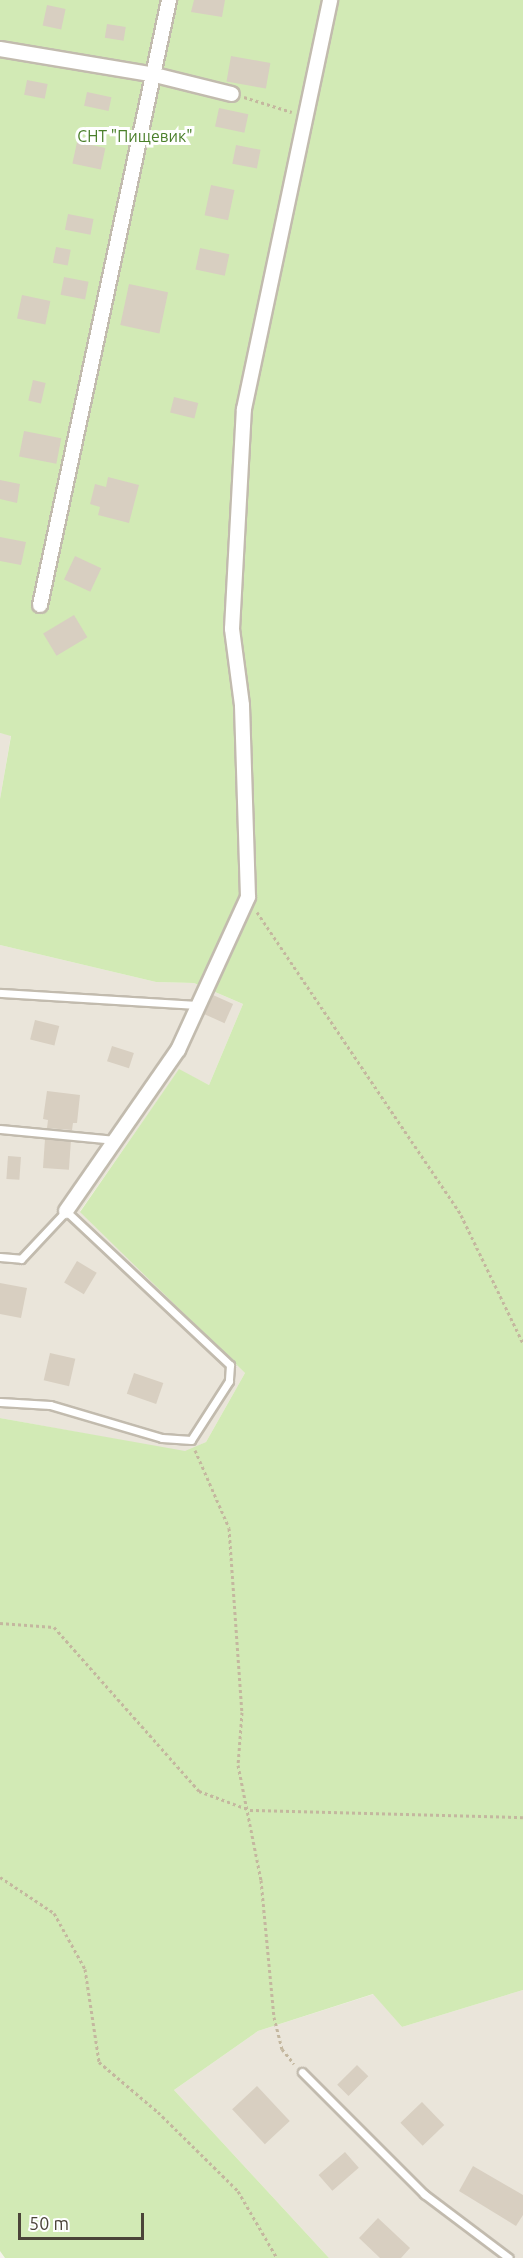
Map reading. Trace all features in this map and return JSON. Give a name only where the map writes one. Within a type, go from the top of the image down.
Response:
[{"type":"street","points":[[40,605],[155,75],[169,0]]},
{"type":"street","points":[[66,1210],[178,1050],[248,897],[242,705],[232,629],[244,409],[330,0]]},
{"type":"street","points":[[0,49],[155,75],[232,94]]},
{"type":"lane","points":[[0,993],[198,1005]]},
{"type":"lane","points":[[0,1129],[114,1140]]},
{"type":"lane","points":[[0,1257],[21,1259],[66,1210],[230,1365],[230,1381],[191,1440],[162,1438],[50,1405],[0,1402]]},
{"type":"lane","points":[[302,2072],[424,2194],[509,2258]]},
{"type":"path","points":[[232,94],[306,115]]},
{"type":"path","points":[[248,897],[461,1215],[523,1343]]},
{"type":"path","points":[[191,1440],[229,1528],[242,1701],[238,1765],[250,1810],[274,2017],[282,2049],[302,2072]]},
{"type":"path","points":[[0,1623],[54,1627],[199,1791],[250,1810],[523,1817]]},
{"type":"path","points":[[0,1877],[54,1913],[80,1960],[84,1969],[99,2062],[158,2112],[238,2191],[277,2258]]},
{"type":"shaded area","points":[[0,733],[11,735],[0,799]]},
{"type":"shaded area","points":[[0,945],[156,982],[194,983],[243,1004],[209,1085],[179,1070],[80,1211],[245,1373],[206,1442],[185,1452],[0,1418]]},
{"type":"shaded area","points":[[523,1990],[523,2258],[329,2258],[174,2090],[258,2031],[374,1994],[402,2027]]},
{"type":"green space","name":"СНТ \"Пищевик\"","points":[[0,0],[523,0],[523,1990],[402,2027],[373,1994],[258,2031],[174,2090],[329,2258],[5,2258],[0,2251],[0,1418],[185,1451],[206,1442],[245,1373],[80,1212],[179,1069],[209,1085],[243,1004],[194,983],[156,982],[0,945],[0,799],[11,736],[0,733]]},
{"type":"building","points":[[194,0],[225,0],[222,17],[191,12]]},
{"type":"building","points":[[47,5],[66,9],[61,29],[43,26]]},
{"type":"building","points":[[107,24],[126,27],[124,41],[105,38]]},
{"type":"building","points":[[231,56],[270,63],[266,89],[226,82]]},
{"type":"building","points":[[27,80],[48,84],[45,99],[24,95]]},
{"type":"building","points":[[87,92],[111,97],[109,111],[84,106]]},
{"type":"building","points":[[219,108],[248,114],[244,133],[215,127]]},
{"type":"building","points":[[77,142],[105,148],[101,170],[72,164]]},
{"type":"building","points":[[236,145],[261,150],[257,168],[232,164]]},
{"type":"building","points":[[211,185],[234,190],[228,220],[205,215]]},
{"type":"building","points":[[68,214],[94,219],[90,235],[65,230]]},
{"type":"building","points":[[56,247],[71,250],[68,266],[53,263]]},
{"type":"building","points":[[200,248],[229,254],[225,276],[195,270]]},
{"type":"building","points":[[64,277],[89,282],[85,299],[61,295]]},
{"type":"building","points":[[129,284],[168,292],[159,333],[120,325]]},
{"type":"building","points":[[22,295],[50,301],[45,325],[17,318]]},
{"type":"building","points":[[33,380],[46,383],[41,403],[28,400]]},
{"type":"building","points":[[174,397],[198,403],[194,419],[170,413]]},
{"type":"building","points":[[24,431],[61,438],[56,464],[19,457]]},
{"type":"building","points":[[108,477],[139,485],[129,523],[98,515],[100,507],[90,504],[95,484],[106,487]]},
{"type":"building","points":[[0,480],[20,484],[17,503],[0,499]]},
{"type":"building","points":[[0,537],[26,542],[21,565],[0,561]]},
{"type":"building","points":[[75,556],[101,568],[90,592],[64,580]]},
{"type":"building","points":[[74,615],[87,637],[57,656],[43,634]]},
{"type":"building","points":[[213,995],[233,1004],[225,1023],[204,1014]]},
{"type":"building","points":[[35,1020],[59,1026],[54,1045],[30,1039]]},
{"type":"building","points":[[112,1046],[134,1053],[129,1068],[107,1061]]},
{"type":"building","points":[[47,1091],[80,1095],[77,1123],[73,1123],[72,1130],[47,1128],[48,1120],[43,1119]]},
{"type":"building","points":[[45,1139],[71,1141],[69,1170],[43,1168]]},
{"type":"building","points":[[8,1156],[21,1157],[19,1180],[6,1179]]},
{"type":"building","points":[[77,1261],[97,1273],[84,1294],[64,1282]]},
{"type":"building","points":[[0,1283],[27,1288],[21,1318],[0,1314]]},
{"type":"building","points":[[50,1353],[75,1359],[69,1386],[44,1380]]},
{"type":"building","points":[[134,1373],[163,1383],[156,1404],[127,1394]]},
{"type":"building","points":[[357,2065],[368,2076],[349,2096],[337,2085]]},
{"type":"building","points":[[257,2086],[290,2121],[265,2144],[232,2109]]},
{"type":"building","points":[[422,2102],[444,2125],[423,2146],[400,2123]]},
{"type":"building","points":[[345,2152],[359,2168],[332,2191],[319,2175]]},
{"type":"building","points":[[473,2166],[523,2195],[523,2215],[516,2226],[459,2191]]},
{"type":"building","points":[[378,2218],[410,2248],[401,2258],[380,2258],[359,2238]]}]
